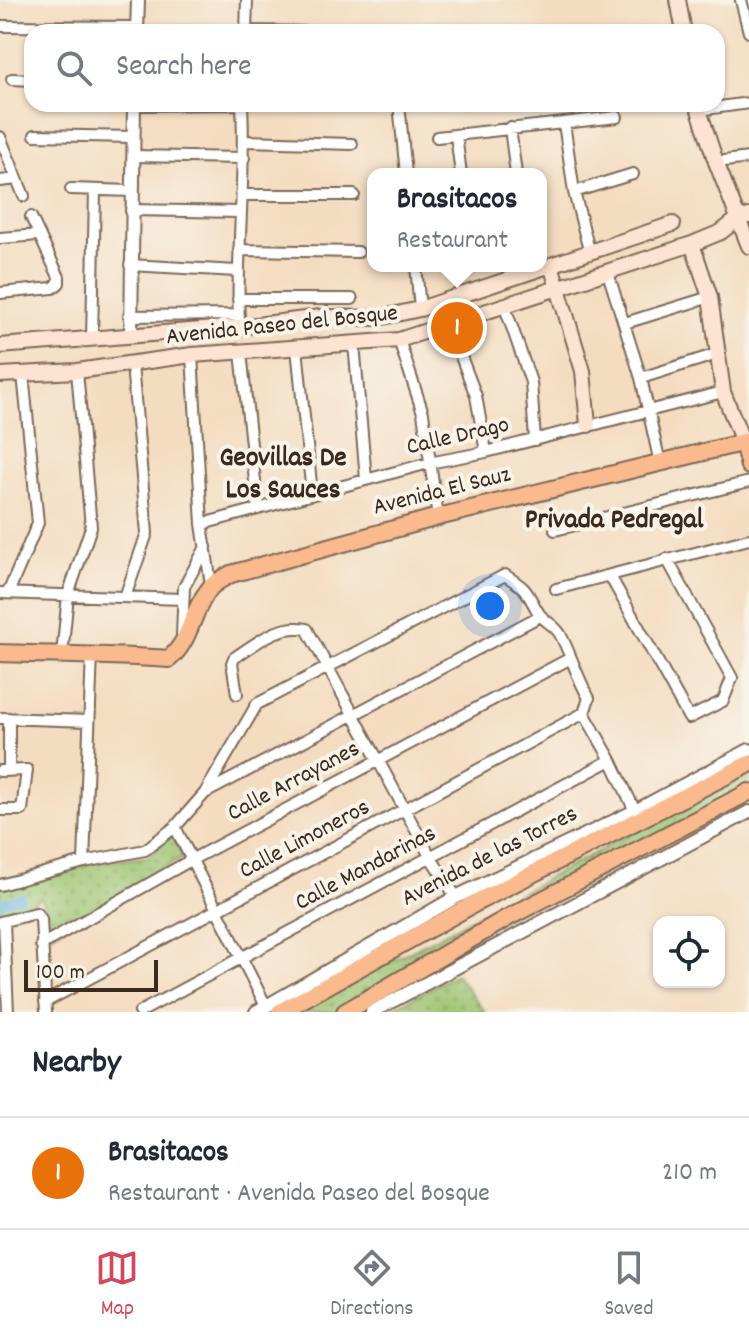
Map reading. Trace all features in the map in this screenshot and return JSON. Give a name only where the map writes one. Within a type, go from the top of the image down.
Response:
[{"type":"main road","points":[[678,0],[682,24]]},
{"type":"main road","points":[[699,112],[716,162],[744,217],[749,246]]},
{"type":"main road","name":"Avenida Paseo del Bosque","points":[[0,375],[77,371],[192,355],[399,340],[692,244],[721,232],[744,217]]},
{"type":"main road","name":"Avenida Paseo del Bosque","points":[[547,264],[673,224]]},
{"type":"main road","points":[[692,244],[710,297],[723,392],[746,442],[749,466]]},
{"type":"main road","points":[[547,269],[558,289],[583,371],[588,425]]},
{"type":"main road","name":"Avenida Paseo del Bosque","points":[[0,346],[131,336],[239,321],[378,318],[420,309],[525,272]]},
{"type":"main road","name":"Avenida El Sauz","points":[[211,585],[231,574],[438,517],[746,442]]},
{"type":"main road","points":[[0,653],[92,653],[169,659],[182,648],[211,585]]},
{"type":"main road","name":"Avenida de las Torres","points":[[267,1010],[749,764]]},
{"type":"main road","points":[[345,1012],[507,918],[749,792]]},
{"type":"street","points":[[137,24],[138,0]]},
{"type":"street","points":[[246,24],[247,0]]},
{"type":"street","points":[[741,0],[749,32]]},
{"type":"street","points":[[0,26],[24,27]]},
{"type":"street","points":[[12,79],[24,80]]},
{"type":"street","points":[[725,105],[749,103]]},
{"type":"street","points":[[131,336],[134,112]]},
{"type":"street","points":[[129,316],[239,321],[237,271],[244,158],[242,112]]},
{"type":"street","points":[[400,112],[405,168]]},
{"type":"street","points":[[437,137],[617,117]]},
{"type":"street","points":[[564,123],[574,192],[589,250]]},
{"type":"street","points":[[510,128],[515,168]]},
{"type":"street","points":[[35,135],[133,137]]},
{"type":"street","points":[[456,135],[460,168]]},
{"type":"street","points":[[0,137],[24,196]]},
{"type":"street","points":[[244,141],[352,144]]},
{"type":"street","points":[[133,156],[244,158]]},
{"type":"street","points":[[716,162],[749,158]]},
{"type":"street","points":[[574,192],[633,174]]},
{"type":"street","points":[[0,181],[17,179]]},
{"type":"street","points":[[71,189],[132,191]]},
{"type":"street","points":[[92,339],[95,190]]},
{"type":"street","points":[[241,195],[354,195]]},
{"type":"street","points":[[131,210],[240,212]]},
{"type":"street","points":[[0,293],[53,288],[59,283],[31,217]]},
{"type":"street","points":[[0,238],[39,235]]},
{"type":"street","points":[[239,250],[358,252]]},
{"type":"street","points":[[130,265],[237,271]]},
{"type":"street","points":[[417,272],[420,309]]},
{"type":"street","points":[[608,273],[641,378],[660,463]]},
{"type":"street","points":[[625,323],[710,297]]},
{"type":"street","points":[[238,299],[352,299]]},
{"type":"street","points":[[505,307],[531,382],[535,440]]},
{"type":"street","points":[[449,325],[476,396],[486,452]]},
{"type":"street","points":[[399,340],[423,413],[438,517]]},
{"type":"street","points":[[354,344],[366,479]]},
{"type":"street","points":[[297,348],[312,494]]},
{"type":"street","points":[[241,352],[258,509]]},
{"type":"street","points":[[641,378],[717,354]]},
{"type":"street","points":[[192,355],[202,524],[211,585]]},
{"type":"street","points":[[125,597],[147,533],[132,365]]},
{"type":"street","points":[[62,655],[68,595],[91,527],[77,371]]},
{"type":"street","points":[[23,374],[38,523],[4,593],[183,599]]},
{"type":"street","name":"Calle Drago","points":[[202,524],[429,463],[486,452],[723,392]]},
{"type":"street","points":[[555,530],[749,482]]},
{"type":"street","points":[[556,589],[749,539]]},
{"type":"street","points":[[182,648],[184,587],[206,547]]},
{"type":"street","points":[[610,576],[689,718],[723,701],[732,678],[667,559]]},
{"type":"street","points":[[0,885],[84,862],[145,850],[175,827],[205,793],[257,704],[505,575],[528,590],[540,616],[552,623],[561,636],[589,698],[584,713],[635,811]]},
{"type":"street","points":[[205,793],[540,616]]},
{"type":"street","points":[[237,694],[232,663],[234,658],[275,632],[296,627],[307,629],[404,810],[456,897]]},
{"type":"street","points":[[84,862],[92,653]]},
{"type":"street","name":"Calle Arrayanes","points":[[41,945],[191,860],[569,659]]},
{"type":"street","name":"Calle Limoneros","points":[[45,1007],[217,910],[584,713]]},
{"type":"street","points":[[0,810],[22,810],[27,770],[4,771],[5,718],[89,721]]},
{"type":"street","name":"Avenida de las Torres","points":[[267,1010],[456,897],[635,811],[749,750]]},
{"type":"street","name":"Calle Mandarinas","points":[[140,1012],[611,760]]},
{"type":"street","points":[[372,1012],[749,812]]},
{"type":"street","points":[[175,827],[267,1010]]},
{"type":"street","points":[[8,1012],[2,922],[36,913],[41,919],[45,1007]]},
{"type":"green space","points":[[749,777],[749,786],[335,1012],[296,1012],[638,830]]},
{"type":"green space","points":[[172,835],[184,857],[51,935],[46,931],[44,905],[40,897],[33,903],[32,909],[0,918],[0,887],[84,864],[148,857]]},
{"type":"green space","points":[[456,974],[485,1012],[386,1012]]},
{"type":"waterway","points":[[0,903],[21,897]]},
{"type":"place","name":"Brasitacos","points":[[457,328]]},
{"type":"district","name":"Geovillas De Los Sauces","points":[[283,476]]},
{"type":"district","name":"Privada Pedregal","points":[[614,522]]}]
